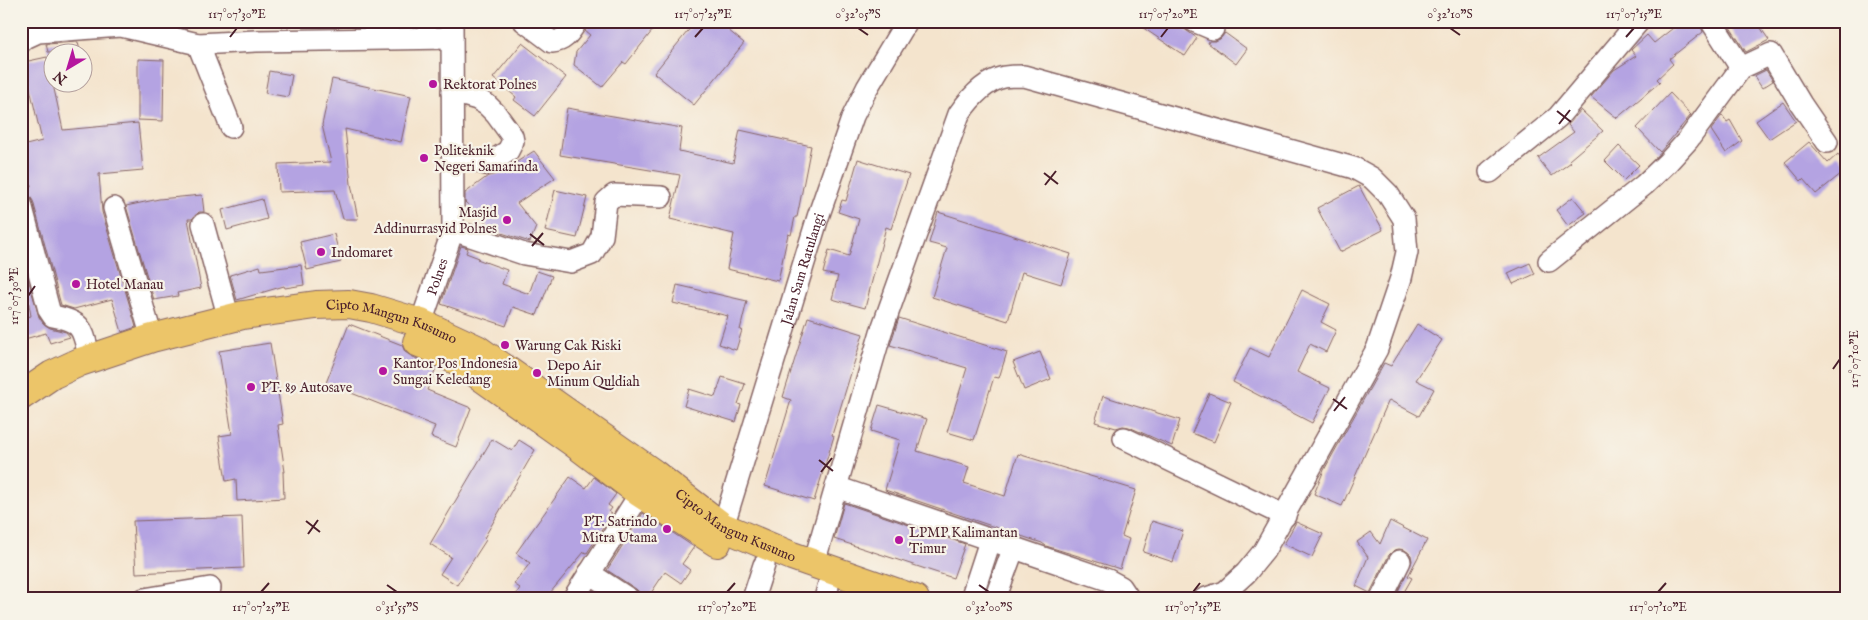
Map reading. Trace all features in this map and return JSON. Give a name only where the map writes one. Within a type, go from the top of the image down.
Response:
[{"type":"highway","name":"Cipto Mangun Kusumo","points":[[21,396],[52,376],[90,359],[152,338],[243,315],[348,304],[371,308],[421,323],[477,349],[725,547],[826,593],[860,599]]},
{"type":"highway","name":"Cipto Mangun Kusumo","points":[[21,416],[61,388],[87,375],[127,362],[245,332],[317,320],[349,320],[367,324],[432,348],[463,364],[574,443],[723,526],[792,556],[915,599]]},
{"type":"street","points":[[524,21],[552,42],[565,38],[577,21]]},
{"type":"street","name":"Jalan Sam Ratulangi","points":[[723,526],[818,217],[853,116],[867,88],[907,21]]},
{"type":"street","points":[[1490,172],[1558,117],[1639,21]]},
{"type":"street","points":[[1711,21],[1741,68]]},
{"type":"street","points":[[21,42],[38,32],[122,26],[198,44],[452,30]]},
{"type":"street","name":"Polnes","points":[[421,323],[452,230],[452,30]]},
{"type":"street","points":[[198,44],[231,127]]},
{"type":"street","points":[[1549,261],[1644,186],[1688,140],[1741,68],[1770,54],[1811,120],[1828,142]]},
{"type":"street","points":[[814,563],[881,332],[959,114],[969,99],[986,85],[1003,77],[1024,76],[1354,168],[1372,178],[1388,194],[1404,219],[1406,252],[1402,278],[1376,349],[1264,551],[1225,592],[1204,599]]},
{"type":"street","points":[[452,92],[477,99],[487,105],[512,136],[513,141],[508,151],[486,164],[452,153]]},
{"type":"street","points":[[452,230],[524,254],[571,262],[592,254],[602,236],[606,202],[614,195],[661,197]]},
{"type":"street","points":[[21,204],[49,310],[53,316],[73,321],[81,327],[90,359]]},
{"type":"street","points":[[114,208],[152,338]]},
{"type":"street","points":[[203,224],[229,319]]},
{"type":"street","points":[[1124,438],[1285,516]]},
{"type":"street","points":[[572,599],[646,483]]},
{"type":"street","points":[[836,487],[1108,580],[1121,587],[1129,599]]},
{"type":"street","points":[[971,599],[990,541]]},
{"type":"street","points":[[995,599],[1014,547]]},
{"type":"street","points":[[1381,599],[1400,561]]},
{"type":"street","points":[[753,599],[764,566]]},
{"type":"street","points":[[589,573],[628,599]]},
{"type":"street","points":[[144,599],[210,588]]},
{"type":"building","points":[[592,21],[660,21],[626,64],[623,62],[602,87],[574,65],[576,52],[590,35],[585,31]]},
{"type":"building","points":[[696,21],[717,21],[744,43],[694,105],[654,73]]},
{"type":"building","points":[[1133,21],[1173,21],[1197,38],[1185,56]]},
{"type":"building","points":[[1682,21],[1699,21],[1703,32],[1669,59],[1673,64],[1657,79],[1660,82],[1623,113],[1617,118],[1591,97],[1614,70],[1636,56],[1631,50],[1647,35],[1654,43]]},
{"type":"building","points":[[1726,21],[1756,21],[1769,40],[1746,52]]},
{"type":"building","points":[[1225,33],[1247,49],[1236,64],[1208,43],[1209,41],[1220,39]]},
{"type":"building","points":[[522,43],[566,77],[535,116],[514,100],[516,97],[493,78]]},
{"type":"building","points":[[42,58],[42,92],[55,92],[63,130],[138,123],[143,170],[99,174],[102,212],[136,327],[122,332],[112,299],[74,309],[61,305],[33,201],[29,195],[21,192],[21,187],[31,186],[22,146],[42,141],[24,62]]},
{"type":"building","points":[[138,59],[164,60],[163,121],[138,120]]},
{"type":"building","points":[[1766,70],[1773,81],[1762,88],[1754,76]]},
{"type":"building","points":[[269,71],[292,75],[288,97],[265,93]]},
{"type":"building","points":[[332,79],[411,96],[401,142],[345,129],[351,184],[358,219],[343,219],[335,190],[279,192],[278,164],[331,162],[322,125]]},
{"type":"building","points":[[1670,93],[1691,115],[1660,152],[1637,128]]},
{"type":"building","points":[[1783,102],[1796,121],[1769,139],[1756,121]]},
{"type":"building","points":[[567,108],[682,128],[679,151],[733,163],[740,130],[811,146],[797,217],[795,217],[791,235],[788,234],[778,281],[727,269],[734,234],[670,219],[680,175],[560,155]]},
{"type":"building","points":[[1581,110],[1603,131],[1569,160],[1571,162],[1552,176],[1538,158],[1574,132],[1568,125]]},
{"type":"building","points":[[1722,115],[1727,122],[1730,120],[1742,141],[1726,153],[1711,130]]},
{"type":"building","points":[[1809,142],[1828,163],[1838,154],[1847,166],[1847,169],[1816,194],[1803,179],[1801,181],[1785,162]]},
{"type":"building","points":[[1619,146],[1639,165],[1624,180],[1605,161]]},
{"type":"building","points":[[534,151],[555,178],[517,203],[536,227],[530,242],[489,229],[480,213],[479,215],[465,202],[465,193],[488,176],[498,174]]},
{"type":"building","points":[[858,159],[909,175],[891,229],[886,227],[865,308],[832,299],[838,276],[823,273],[829,250],[849,256],[859,219],[838,212],[842,200],[846,201]]},
{"type":"building","points":[[1359,186],[1383,230],[1340,252],[1317,208]]},
{"type":"building","points":[[555,190],[587,197],[577,238],[545,231]]},
{"type":"building","points":[[202,195],[204,212],[199,212],[192,219],[188,219],[201,288],[177,293],[178,296],[154,300],[126,206],[159,199]]},
{"type":"building","points":[[1573,197],[1586,213],[1568,226],[1556,210]]},
{"type":"building","points":[[262,199],[267,219],[227,230],[222,210]]},
{"type":"building","points":[[938,212],[1071,254],[1061,284],[1022,272],[1008,321],[932,297],[947,248],[929,243]]},
{"type":"building","name":"Indomaret","points":[[334,234],[341,262],[307,270],[300,242]]},
{"type":"building","points":[[461,246],[468,248],[466,253],[479,258],[477,259],[507,270],[502,284],[529,294],[537,271],[552,276],[537,315],[513,307],[506,326],[441,304]]},
{"type":"building","points":[[21,254],[39,317],[50,328],[66,332],[70,337],[50,343],[46,333],[21,340],[21,319],[31,316],[26,288],[21,289]]},
{"type":"building","points":[[1530,263],[1535,274],[1513,284],[1508,273]]},
{"type":"building","points":[[301,265],[304,285],[285,288],[284,286],[237,300],[230,275],[260,266],[261,270]]},
{"type":"building","points":[[677,285],[747,301],[736,350],[719,344],[728,316],[673,303]]},
{"type":"building","points":[[1302,290],[1330,304],[1321,322],[1336,330],[1326,352],[1310,344],[1297,372],[1330,388],[1312,423],[1233,382],[1250,348],[1269,357]]},
{"type":"building","points":[[808,317],[863,334],[814,501],[765,486],[791,400],[783,397]]},
{"type":"building","points":[[899,318],[1007,352],[999,378],[994,377],[974,440],[947,432],[967,368],[890,345]]},
{"type":"building","name":"Kantor Pos Indonesia Sungai Keledang","points":[[349,324],[402,345],[405,352],[436,368],[427,390],[471,408],[456,447],[431,437],[435,426],[326,383]]},
{"type":"building","points":[[1417,324],[1442,340],[1416,380],[1434,389],[1419,416],[1389,400],[1342,506],[1314,494],[1324,470],[1384,363],[1391,366]]},
{"type":"building","points":[[270,343],[283,424],[278,425],[285,472],[283,472],[284,498],[237,501],[236,479],[226,481],[219,436],[232,434],[219,351]]},
{"type":"building","points":[[1040,352],[1051,379],[1024,390],[1013,362]]},
{"type":"building","points":[[722,377],[745,384],[738,404],[741,405],[736,422],[684,406],[689,389],[715,397]]},
{"type":"building","points":[[1209,393],[1231,402],[1214,442],[1192,433]]},
{"type":"building","points":[[1103,396],[1180,420],[1172,446],[1129,427],[1116,428],[1095,422]]},
{"type":"building","points":[[879,405],[927,419],[917,451],[969,467],[964,483],[1005,496],[1018,454],[1136,490],[1122,536],[1129,539],[1120,569],[1046,546],[1042,543],[885,490],[900,440],[871,431]]},
{"type":"building","points":[[492,439],[512,451],[519,440],[535,450],[484,538],[486,540],[457,585],[440,574],[451,557],[430,544]]},
{"type":"building","points":[[570,477],[586,488],[594,477],[616,494],[608,505],[612,508],[609,512],[612,514],[587,553],[584,552],[545,599],[513,599],[520,588],[514,584],[530,563],[516,553]]},
{"type":"building","name":"LPMP Kalimantan Timur","points":[[844,503],[965,544],[953,578],[834,539]]},
{"type":"building","points":[[643,513],[694,547],[682,564],[690,570],[681,583],[665,572],[647,599],[641,599],[640,593],[636,589],[607,570]]},
{"type":"building","points":[[242,517],[244,568],[136,573],[133,521]]},
{"type":"building","points":[[1152,521],[1183,531],[1173,562],[1143,552]]},
{"type":"building","points":[[1390,521],[1427,540],[1408,576],[1412,578],[1400,599],[1395,598],[1412,561],[1411,555],[1405,550],[1394,550],[1389,555],[1370,593],[1356,586],[1368,557],[1357,542],[1371,532],[1380,544]]},
{"type":"building","points":[[1296,522],[1323,534],[1312,557],[1284,544]]},
{"type":"place","name":"Rektorat Polnes","points":[[433,84]]},
{"type":"place","name":"Politeknik Negeri Samarinda","points":[[424,158]]},
{"type":"place","name":"Masjid Addinurrasyid Polnes","points":[[507,220]]},
{"type":"place","name":"Indomaret","points":[[321,252]]},
{"type":"place","name":"Hotel Manau","points":[[76,284]]},
{"type":"place","name":"Warung Cak Riski","points":[[505,345]]},
{"type":"place","name":"Kantor Pos Indonesia Sungai Keledang","points":[[383,371]]},
{"type":"place","name":"Depo Air Minum Quldiah","points":[[537,373]]},
{"type":"place","name":"PT. 89 Autosave","points":[[251,387]]},
{"type":"place","name":"PT. Satrindo Mitra Utama","points":[[667,529]]},
{"type":"place","name":"LPMP Kalimantan Timur","points":[[899,540]]}]
